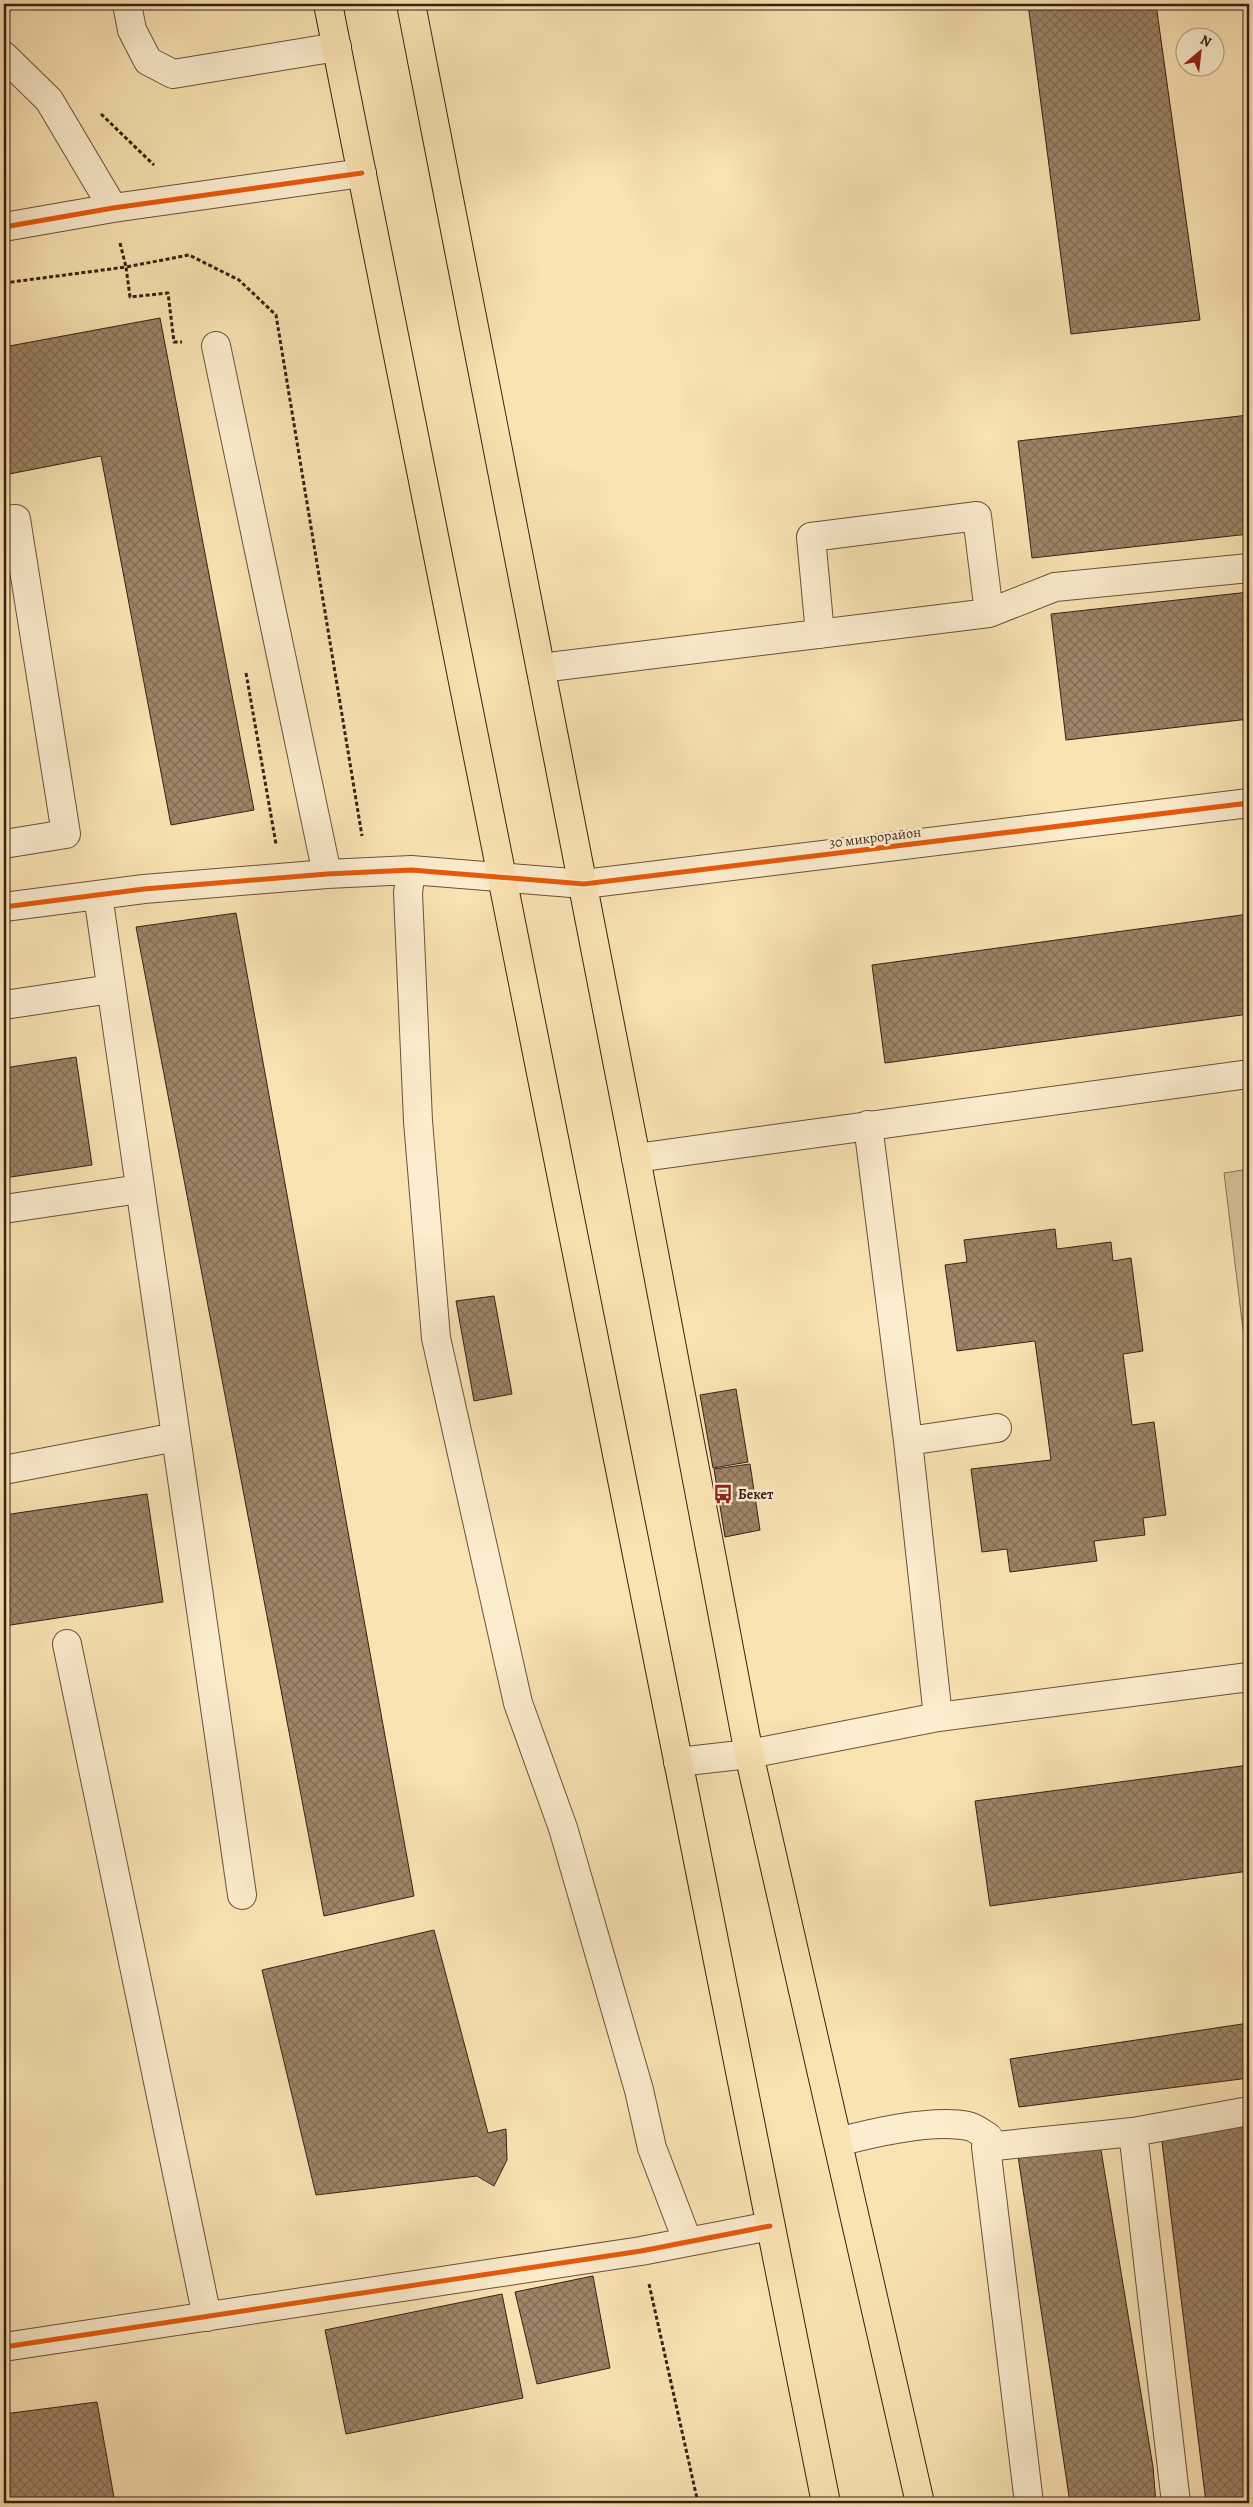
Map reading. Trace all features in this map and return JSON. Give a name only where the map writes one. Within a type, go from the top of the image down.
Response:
[{"type":"main road","points":[[328,4],[826,2503]]},
{"type":"main road","points":[[412,4],[584,884],[750,1754],[920,2503]]},
{"type":"street","points":[[127,4],[132,30],[148,61],[173,74],[337,47]]},
{"type":"street","points":[[4,56],[49,100],[113,208]]},
{"type":"street","points":[[4,227],[113,208],[362,173]]},
{"type":"street","points":[[216,346],[324,865]]},
{"type":"street","points":[[820,634],[811,537],[978,516],[989,613]]},
{"type":"street","points":[[4,520],[16,519],[66,834],[4,844]]},
{"type":"street","points":[[541,668],[989,613],[1055,587],[1249,568]]},
{"type":"street","name":"30 микрорайон","points":[[4,907],[324,865],[584,884],[1249,804]]},
{"type":"street","points":[[411,870],[408,893],[418,1121],[436,1338],[518,1703],[563,1828],[639,2090],[652,2148],[687,2240]]},
{"type":"street","points":[[98,895],[242,1895]]},
{"type":"street","points":[[4,1005],[111,989]]},
{"type":"street","points":[[636,1158],[1249,1074]]},
{"type":"street","points":[[868,1125],[908,1441],[938,1718]]},
{"type":"street","points":[[4,1209],[140,1189]]},
{"type":"street","points":[[908,1441],[997,1428]]},
{"type":"street","points":[[4,1470],[176,1437]]},
{"type":"street","points":[[67,1644],[207,2317]]},
{"type":"street","points":[[678,1762],[750,1754],[938,1718],[1249,1677]]},
{"type":"street","points":[[986,2147],[1133,2132],[1249,2112]]},
{"type":"street","points":[[838,2142],[879,2131],[952,2124],[970,2126],[988,2137],[986,2147],[1029,2503]]},
{"type":"street","points":[[1133,2132],[1176,2503]]},
{"type":"street","points":[[4,2348],[641,2250],[770,2226]]},
{"type":"path","points":[[94,108],[156,166]]},
{"type":"path","points":[[4,283],[126,267],[130,297],[168,293],[174,342],[186,341]]},
{"type":"path","points":[[244,664],[278,850],[324,865]]},
{"type":"path","points":[[641,2250],[698,2503]]},
{"type":"shaded area","points":[[1249,1169],[1249,1379],[1224,1173]]},
{"type":"building","points":[[1028,4],[1156,4],[1200,320],[1071,334]]},
{"type":"building","points":[[160,318],[254,810],[171,825],[101,456],[4,475],[4,347]]},
{"type":"building","points":[[1249,415],[1249,534],[1032,558],[1018,441]]},
{"type":"building","points":[[1249,592],[1249,719],[1066,740],[1051,614]]},
{"type":"building","points":[[236,913],[414,1896],[324,1916],[136,927]]},
{"type":"building","points":[[1249,914],[1249,1014],[885,1063],[872,965]]},
{"type":"building","points":[[76,1057],[92,1165],[4,1178],[4,1068]]},
{"type":"building","points":[[1055,1229],[1057,1249],[1111,1242],[1113,1261],[1131,1258],[1143,1351],[1123,1354],[1132,1425],[1154,1422],[1166,1515],[1143,1518],[1145,1535],[1094,1541],[1097,1561],[1010,1572],[1007,1549],[982,1552],[971,1469],[1051,1460],[1035,1341],[957,1351],[945,1265],[967,1262],[964,1240]]},
{"type":"building","points":[[494,1296],[512,1394],[474,1401],[456,1301]]},
{"type":"building","points":[[736,1389],[748,1462],[713,1468],[700,1395]]},
{"type":"building","points":[[750,1464],[760,1530],[725,1537],[714,1469]]},
{"type":"building","points":[[147,1494],[163,1602],[4,1626],[4,1515]]},
{"type":"building","points":[[1249,1765],[1249,1871],[990,1906],[975,1801]]},
{"type":"building","points":[[434,1930],[488,2133],[506,2129],[507,2160],[494,2186],[477,2176],[316,2195],[262,1970]]},
{"type":"building","points":[[1249,2023],[1249,2078],[1019,2107],[1010,2059]]},
{"type":"building","points":[[1249,2119],[1249,2503],[1206,2503],[1161,2134]]},
{"type":"building","points":[[1100,2144],[1153,2467],[1156,2503],[1070,2503],[1018,2156]]},
{"type":"building","points":[[593,2276],[610,2368],[537,2384],[515,2292]]},
{"type":"building","points":[[502,2294],[523,2398],[346,2434],[325,2330]]},
{"type":"building","points":[[97,2402],[115,2503],[4,2503],[4,2414]]},
{"type":"cycle path","points":[[4,227],[113,208],[362,173]]},
{"type":"cycle path","points":[[4,907],[144,889],[327,874],[411,870],[584,884],[1249,803]]},
{"type":"cycle path","points":[[4,2347],[641,2251],[770,2226]]},
{"type":"place","name":"Бекет","points":[[723,1494]]}]
